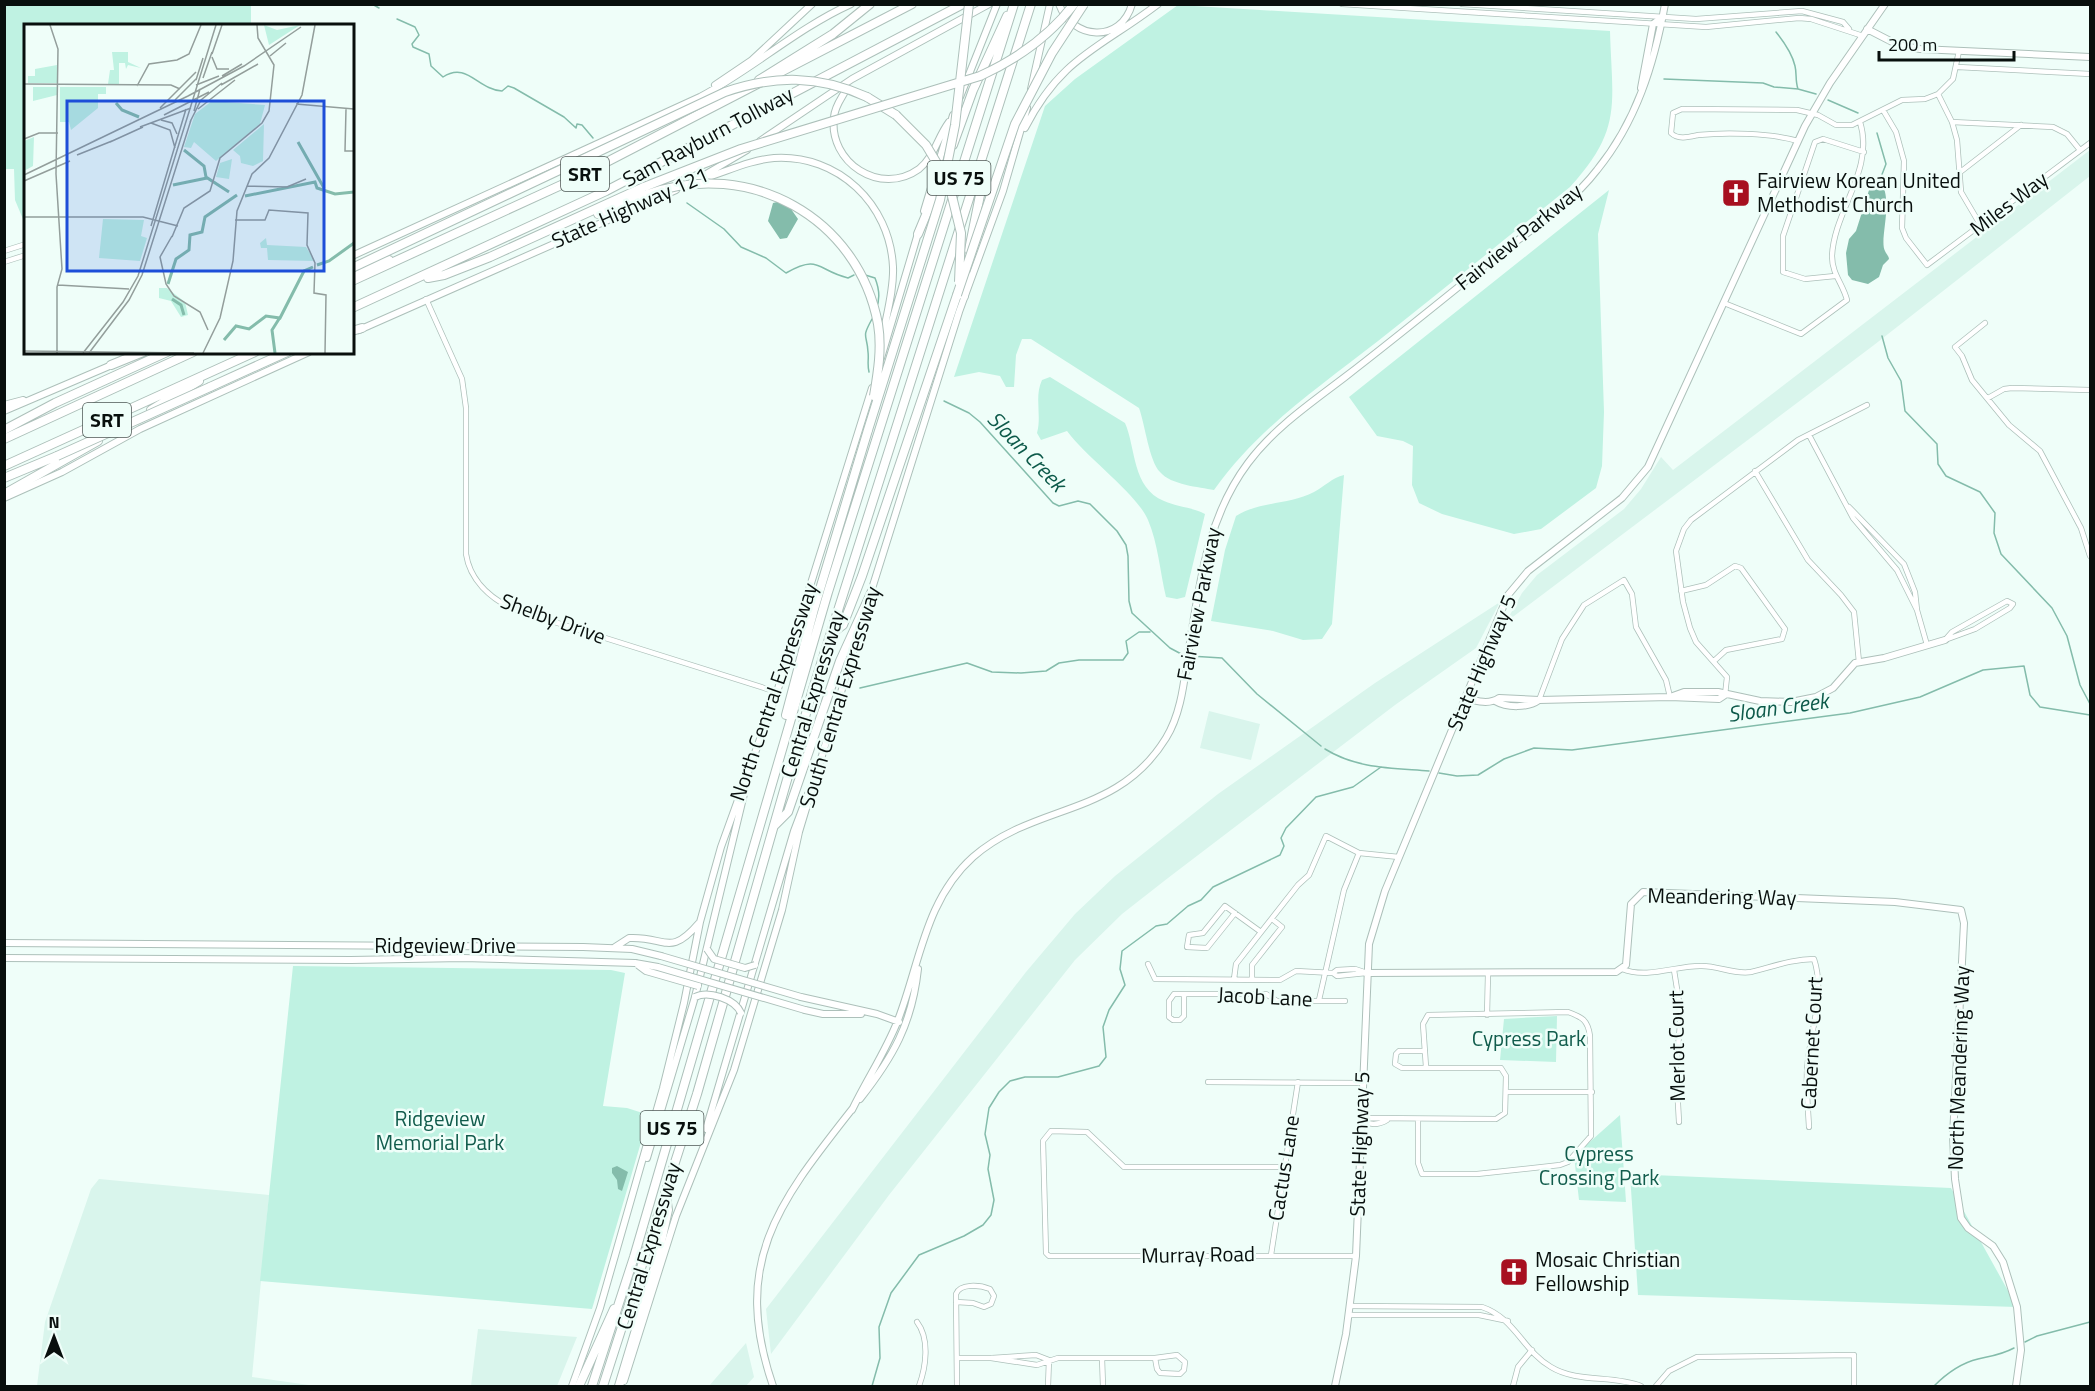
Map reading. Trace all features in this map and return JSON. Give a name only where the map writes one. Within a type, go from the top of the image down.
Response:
[{"type":"highway","points":[[723,103],[833,34],[870,4]]},
{"type":"highway","name":"Sam Rayburn Tollway","points":[[354,279],[570,181],[912,4]]},
{"type":"highway","name":"Sam Rayburn Tollway","points":[[354,307],[606,190],[963,4]]},
{"type":"highway","name":"Central Expressway","points":[[603,1386],[666,1193],[831,633],[1031,4]]},
{"type":"highway","points":[[412,281],[444,274],[561,227],[741,149],[980,76],[1031,47],[1059,23],[1074,4]]},
{"type":"highway","points":[[831,633],[843,625],[961,295],[1015,124],[1052,52],[1084,4]]},
{"type":"highway","points":[[918,234],[973,90],[1002,22],[1013,6]]},
{"type":"highway","name":"Central Expressway","points":[[592,1386],[622,1296],[828,592],[1013,6]]},
{"type":"highway","points":[[762,815],[814,609],[940,200],[955,125],[971,9]]},
{"type":"highway","points":[[354,269],[725,92],[768,80],[804,79],[839,85],[867,97],[896,115],[926,145],[944,175],[959,220],[962,253],[961,295]]},
{"type":"highway","points":[[961,295],[983,180],[979,169]]},
{"type":"highway","points":[[646,190],[700,182],[748,186],[781,197],[835,237],[862,276],[878,323],[879,361],[868,430]]},
{"type":"highway","points":[[354,269],[410,255]]},
{"type":"highway","points":[[354,331],[362,328]]},
{"type":"highway","points":[[111,365],[137,354]]},
{"type":"highway","points":[[4,430],[55,403],[163,354]]},
{"type":"highway","name":"SRT","points":[[4,440],[189,354]]},
{"type":"highway","name":"SRT","points":[[4,466],[251,354]]},
{"type":"highway","points":[[4,478],[283,354]]},
{"type":"highway","points":[[4,496],[191,388],[208,373]]},
{"type":"highway","points":[[774,826],[788,812],[840,661],[871,593]]},
{"type":"highway","points":[[621,1386],[657,1260],[668,1210],[666,1193]]},
{"type":"highway","points":[[579,1386],[622,1296]]},
{"type":"main road","points":[[675,108],[752,60],[812,4]]},
{"type":"main road","points":[[354,255],[730,81],[802,29],[851,4]]},
{"type":"main road","name":"State Highway 121","points":[[362,328],[698,180],[852,79],[971,9],[989,4]]},
{"type":"main road","name":"North Central Expressway","points":[[572,1386],[600,1308],[672,1054],[700,922],[721,847],[777,692],[874,381],[952,118],[997,4]]},
{"type":"main road","name":"South Central Expressway","points":[[621,1386],[698,1155],[734,1070],[782,910],[793,858],[815,780],[961,295],[1003,191],[1019,139],[1050,4]]},
{"type":"main road","points":[[1059,4],[1072,25],[1088,33],[1098,34],[1120,25],[1132,4]]},
{"type":"main road","points":[[1019,139],[1038,102],[1058,76],[1090,49],[1158,4]]},
{"type":"main road","name":"Fairview Parkway","points":[[852,1110],[898,1021],[922,945],[943,893],[963,867],[979,852],[1028,823],[1103,797],[1142,769],[1168,735],[1183,687],[1213,529],[1227,496],[1248,463],[1290,419],[1580,188],[1615,146],[1638,99],[1653,65],[1665,4]]},
{"type":"main road","name":"State Highway 5","points":[[1335,1386],[1349,1315],[1356,1256],[1366,973],[1375,921],[1399,857],[1503,605],[1517,583],[1533,567],[1617,503],[1643,474],[1656,453],[1812,113],[1885,4]]},
{"type":"main road","points":[[1653,24],[1662,20]]},
{"type":"main road","name":"Fairview Parkway","points":[[1638,99],[1653,24]]},
{"type":"main road","points":[[1867,29],[1898,45],[1959,51],[2091,57]]},
{"type":"main road","points":[[852,79],[836,106],[835,137],[844,157],[851,165],[872,177],[894,178],[917,170],[928,160],[952,118]]},
{"type":"main road","points":[[698,180],[750,162],[793,159],[808,161],[837,172],[864,194],[886,230],[893,268],[874,381]]},
{"type":"main road","points":[[4,496],[62,472],[140,429],[305,354]]},
{"type":"main road","points":[[4,411],[111,365]]},
{"type":"main road","points":[[4,405],[41,395]]},
{"type":"main road","points":[[1466,698],[1479,702],[1495,701],[1499,698],[1539,700],[1670,697],[1684,692],[1718,692],[1760,702],[1791,702],[1816,697],[1833,688],[1855,663],[1884,658],[1945,640]]},
{"type":"main road","points":[[635,1187],[644,1168],[695,997],[748,773]]},
{"type":"main road","points":[[698,1155],[802,805],[815,780]]},
{"type":"main road","name":"Meandering Way","points":[[1622,969],[1626,962],[1629,910],[1634,899],[1643,892],[1895,902],[1961,910]]},
{"type":"main road","name":"North Meandering Way","points":[[1961,910],[1964,923],[1953,1136],[1955,1179],[1961,1218],[1968,1228],[1993,1246],[2003,1262],[2017,1307],[2021,1350],[2016,1386]]},
{"type":"main road","points":[[615,947],[629,938],[662,942],[680,941],[687,938],[700,922]]},
{"type":"main road","name":"Ridgeview Drive","points":[[4,943],[615,947],[632,949],[819,1003],[876,1014],[906,1024]]},
{"type":"main road","name":"Fairview Parkway","points":[[773,1386],[758,1322],[759,1282],[765,1249],[775,1219],[790,1190],[888,1062],[906,1024],[914,996],[922,945]]},
{"type":"main road","points":[[284,946],[284,959]]},
{"type":"main road","points":[[531,959],[532,946]]},
{"type":"main road","points":[[707,949],[714,959],[745,969],[755,965]]},
{"type":"main road","name":"Ridgeview Drive","points":[[4,958],[531,959],[635,963],[698,982],[823,1014],[876,1014]]},
{"type":"main road","points":[[1366,973],[1488,974],[1616,972],[1622,969]]},
{"type":"main road","points":[[695,997],[703,994],[733,1002],[741,1012]]},
{"type":"street","points":[[1342,4],[1653,24]]},
{"type":"street","points":[[1463,12],[1463,5],[1575,11],[1706,27],[1757,21],[1811,19],[1863,36]]},
{"type":"street","points":[[1574,19],[1575,11]]},
{"type":"street","points":[[1662,20],[1813,13],[1843,22],[1850,30]]},
{"type":"street","points":[[1756,14],[1757,21]]},
{"type":"street","points":[[1798,141],[1785,138],[1714,134],[1680,138],[1671,133],[1671,119],[1676,111],[1682,109],[1812,113],[1836,125],[1852,125],[1902,100],[1925,99],[1938,94],[1949,84],[1958,67],[1959,51]]},
{"type":"street","points":[[1958,67],[2091,74]]},
{"type":"street","points":[[1938,94],[1952,122],[1959,154],[1960,192],[1964,202],[1981,226]]},
{"type":"street","name":"Miles Way","points":[[1883,110],[1896,132],[1904,161],[1902,228],[1906,238],[1927,265],[2091,143]]},
{"type":"street","points":[[1724,303],[1801,334],[1847,300],[1835,276],[1834,244],[1864,152],[1860,122]]},
{"type":"street","points":[[1952,122],[2021,125],[2061,130],[2080,150]]},
{"type":"street","points":[[1959,173],[2021,125]]},
{"type":"street","points":[[1835,276],[1805,279],[1783,272],[1783,236],[1818,139],[1864,152]]},
{"type":"street","points":[[4,251],[24,245]]},
{"type":"street","points":[[4,262],[24,256]]},
{"type":"street","name":"Shelby Drive","points":[[426,299],[463,385],[466,554],[472,573],[486,592],[513,609],[777,692]]},
{"type":"street","points":[[1985,323],[1955,347],[1962,356],[1972,380],[2009,425],[2040,451],[2081,528],[2091,556]]},
{"type":"street","points":[[1988,398],[2004,389],[2012,388],[2091,390]]},
{"type":"street","points":[[1725,695],[1726,677],[1693,635],[1681,591],[1676,551],[1684,529],[1691,520],[1798,440],[1867,405]]},
{"type":"street","points":[[1809,435],[1867,536],[1897,570],[1917,610]]},
{"type":"street","points":[[1755,471],[1808,560],[1854,612],[1859,662]]},
{"type":"street","points":[[1849,507],[1904,565],[1915,592],[1917,610],[1927,645]]},
{"type":"street","points":[[1681,591],[1706,585],[1735,566],[1741,568],[1761,599],[1785,629],[1782,639],[1726,650],[1714,661]]},
{"type":"street","points":[[1539,700],[1562,639],[1584,605],[1624,580],[1632,594],[1636,627],[1666,680],[1670,697]]},
{"type":"street","points":[[2007,601],[2013,604],[1975,629],[1945,640],[1952,632],[2007,601]]},
{"type":"street","points":[[1234,980],[1236,964],[1309,875],[1326,836],[1359,853],[1399,857]]},
{"type":"street","points":[[1319,1000],[1344,890],[1359,853]]},
{"type":"street","points":[[1235,913],[1207,948],[1187,947],[1189,935],[1203,933],[1225,906],[1235,913],[1261,932]]},
{"type":"street","points":[[1252,980],[1252,965],[1282,927],[1272,919]]},
{"type":"street","name":"Cabernet Court","points":[[1674,970],[1702,966],[1749,972],[1788,962],[1814,959],[1818,975],[1817,1004],[1807,1070],[1809,1127]]},
{"type":"street","points":[[1148,964],[1155,979],[1280,980],[1296,971],[1333,973],[1336,969],[1355,969],[1366,973]]},
{"type":"street","points":[[1622,969],[1632,972],[1674,970]]},
{"type":"street","name":"Merlot Court","points":[[1674,970],[1681,1014],[1676,1068],[1679,1122]]},
{"type":"street","points":[[1487,1015],[1488,974]]},
{"type":"street","points":[[1178,979],[1181,994],[1184,1016],[1180,1020],[1173,1020],[1169,1017],[1169,1001],[1174,994],[1181,994]]},
{"type":"street","name":"Jacob Lane","points":[[1181,994],[1266,994],[1278,1001],[1345,1001]]},
{"type":"street","points":[[1418,1120],[1419,1170],[1422,1174],[1477,1174],[1568,1162],[1592,1136],[1590,1036],[1588,1024],[1581,1016],[1568,1012],[1428,1015],[1425,1018],[1426,1067]]},
{"type":"street","points":[[1361,1120],[1367,1118],[1418,1120],[1502,1118],[1505,1113],[1506,1076],[1501,1068],[1402,1068],[1395,1064],[1399,1051],[1425,1051]]},
{"type":"street","points":[[1208,1082],[1362,1083]]},
{"type":"street","name":"Cactus Lane","points":[[1271,1255],[1298,1082]]},
{"type":"street","points":[[1506,1092],[1592,1092]]},
{"type":"street","name":"Murray Road","points":[[1284,1167],[1124,1167],[1087,1132],[1055,1130],[1046,1135],[1043,1141],[1045,1249],[1049,1256],[1356,1256]]},
{"type":"street","points":[[956,1302],[973,1303],[984,1307],[992,1304],[994,1296],[988,1287],[962,1287],[957,1290],[956,1302],[957,1386]]},
{"type":"street","points":[[1350,1306],[1482,1307],[1501,1315],[1542,1361],[1564,1373],[1621,1379],[1641,1386]]},
{"type":"street","points":[[1349,1315],[1479,1315],[1508,1321]]},
{"type":"street","points":[[917,1322],[925,1332],[924,1373],[919,1386]]},
{"type":"street","points":[[1513,1386],[1518,1367],[1532,1350]]},
{"type":"street","points":[[957,1358],[1036,1355],[1049,1360]]},
{"type":"street","points":[[1656,1386],[1669,1371],[1697,1357],[1854,1355],[1854,1386]]},
{"type":"street","points":[[991,1358],[1037,1365],[1049,1360],[1181,1357],[1185,1362],[1184,1370],[1180,1374],[1160,1373],[1156,1367],[1155,1358]]},
{"type":"street","points":[[1102,1358],[1103,1386]]},
{"type":"street","points":[[1048,1386],[1049,1360]]},
{"type":"shaded area","points":[[2090,150],[2090,176],[1874,345],[1506,622],[1522,593],[1537,575],[1624,509],[1641,489],[1661,457],[1673,470]]},
{"type":"shaded area","points":[[1882,184],[1886,201],[1884,246],[1889,259],[1883,265],[1879,277],[1868,284],[1852,280],[1848,275],[1846,253],[1849,239],[1856,231],[1870,187]]},
{"type":"shaded area","points":[[777,202],[791,209],[798,219],[787,238],[780,239],[768,221],[773,203]]},
{"type":"shaded area","points":[[1500,602],[1476,648],[1395,705],[1168,878],[1122,914],[1075,960],[889,1195],[771,1354],[766,1309],[1026,972],[1075,914],[1115,876],[1218,794],[1375,683]]},
{"type":"shaded area","points":[[1209,711],[1260,724],[1251,760],[1200,748]]},
{"type":"shaded area","points":[[617,1166],[628,1172],[622,1191],[618,1189],[617,1180],[612,1173],[612,1168]]},
{"type":"shaded area","points":[[99,1179],[269,1195],[252,1377],[316,1386],[37,1386],[45,1322],[91,1189]]},
{"type":"shaded area","points":[[478,1329],[577,1337],[557,1386],[471,1386]]},
{"type":"shaded area","points":[[746,1343],[754,1377],[746,1386],[709,1386]]},
{"type":"green space","points":[[4,5],[251,5],[251,24],[24,24],[24,222],[15,200],[14,169],[5,169]]},
{"type":"green space","points":[[1178,5],[1610,31],[1611,115],[1599,148],[1570,187],[1290,410],[1250,447],[1214,490],[1171,480],[1160,472],[1150,451],[1139,408],[1031,339],[1022,339],[1016,355],[1014,387],[1006,387],[1000,376],[979,372],[954,377],[1045,106],[1075,79]]},
{"type":"green space","points":[[1609,190],[1598,234],[1604,412],[1602,466],[1596,488],[1541,529],[1514,534],[1442,514],[1419,503],[1412,485],[1413,446],[1403,441],[1377,436],[1349,397]]},
{"type":"green space","points":[[1050,377],[1125,423],[1140,477],[1154,495],[1169,503],[1205,514],[1185,597],[1177,599],[1166,597],[1151,529],[1148,520],[1134,499],[1067,431],[1041,440],[1037,433],[1040,386],[1042,380]]},
{"type":"green space","points":[[1344,475],[1332,624],[1322,639],[1303,640],[1273,631],[1211,621],[1225,550],[1236,516],[1255,508],[1304,496]]},
{"type":"green space","name":"Ridgeview Memorial Park","points":[[293,966],[611,970],[625,973],[603,1106],[627,1108],[649,1115],[592,1309],[260,1281]]},
{"type":"green space","name":"Cypress Park","points":[[1557,1016],[1556,1062],[1500,1060],[1504,1019]]},
{"type":"green space","name":"Cypress Crossing Park","points":[[1620,1115],[1626,1202],[1579,1200],[1574,1156]]},
{"type":"green space","name":"Cypress Crossing Park","points":[[1630,1174],[1951,1188],[2017,1307],[1638,1295]]},
{"type":"waterway","name":"Sloan Creek","points":[[372,4],[379,8]]},
{"type":"waterway","name":"Sloan Creek","points":[[397,19],[415,27],[419,35],[412,44],[413,47],[429,54],[431,66],[443,77],[459,72],[494,89],[502,91],[508,86],[514,88],[564,117],[576,128],[577,124],[582,125],[593,138]]},
{"type":"waterway","points":[[1776,32],[1792,57],[1798,89],[1816,94]]},
{"type":"waterway","points":[[1664,79],[1763,83],[1774,87],[1798,89]]},
{"type":"waterway","points":[[1828,100],[1858,113]]},
{"type":"waterway","points":[[1877,133],[1886,164],[1881,177],[1882,184]]},
{"type":"waterway","name":"Sloan Creek","points":[[687,203],[724,229],[741,247],[766,258],[786,273],[797,267],[812,264],[848,278],[854,275]]},
{"type":"waterway","name":"Sloan Creek","points":[[862,274],[875,278],[879,293],[876,309]]},
{"type":"waterway","name":"Sloan Creek","points":[[869,372],[866,333],[872,319]]},
{"type":"waterway","points":[[1882,336],[1888,358],[1901,381],[1905,411],[1937,444],[1938,464],[1946,476],[1980,492],[1995,513],[1994,533],[2001,554],[2052,608],[2067,636],[2080,685],[2090,704]]},
{"type":"waterway","name":"Sloan Creek","points":[[944,401],[969,413],[980,422],[1053,503],[1059,506],[1078,501],[1090,504],[1117,531],[1126,545],[1129,601],[1132,613],[1170,648],[1185,656]]},
{"type":"waterway","points":[[860,688],[967,663],[992,672],[1021,673],[1046,671],[1059,663],[1079,660],[1123,660],[1128,653],[1126,641],[1139,632],[1150,632]]},
{"type":"waterway","name":"Sloan Creek","points":[[1190,656],[1222,658],[1257,694],[1321,746]]},
{"type":"waterway","name":"Sloan Creek","points":[[1439,773],[1457,776],[1478,775],[1504,759],[1534,748],[1572,750],[1850,713],[1920,697],[1983,670],[2024,666],[2030,695],[2040,707],[2090,715]]},
{"type":"waterway","name":"Sloan Creek","points":[[1325,749],[1337,756],[1362,764],[1429,771]]},
{"type":"waterway","points":[[872,1386],[880,1358],[879,1327],[891,1293],[919,1255],[964,1236],[983,1225],[991,1215],[994,1200],[988,1169],[990,1155],[985,1134],[989,1108],[999,1092],[1010,1081],[1025,1077],[1058,1077],[1099,1066],[1106,1057],[1103,1027],[1109,1010],[1125,985],[1120,969],[1122,951],[1156,926],[1167,924],[1188,906],[1201,900],[1213,887],[1280,855],[1284,846],[1281,838],[1286,828],[1316,797],[1353,787],[1381,767]]},
{"type":"waterway","points":[[2025,1342],[2037,1336],[2090,1322]]},
{"type":"waterway","points":[[1934,1386],[1949,1373],[1966,1363],[2014,1348]]},
{"type":"place","name":"Fairview Korean United Methodist Church","points":[[1736,193]]},
{"type":"place","name":"Mosaic Christian Fellowship","points":[[1514,1272]]}]
